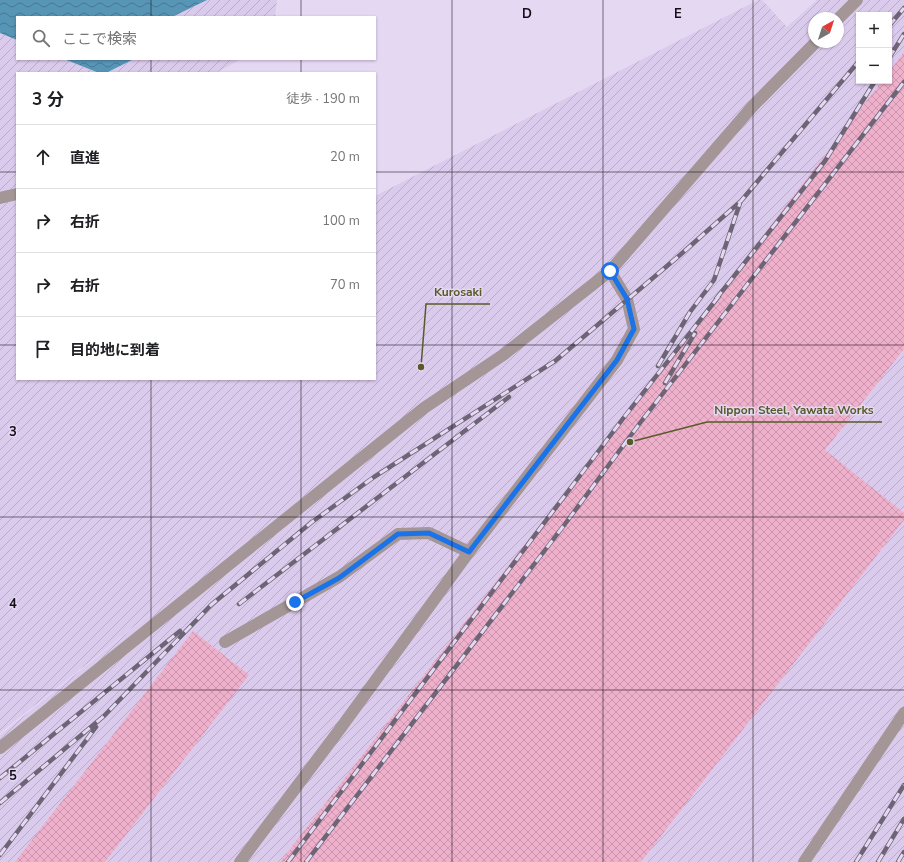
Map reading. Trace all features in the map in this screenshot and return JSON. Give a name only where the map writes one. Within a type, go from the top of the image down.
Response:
[{"type":"street","points":[[844,13],[857,0]]},
{"type":"street","points":[[0,748],[424,408],[503,355],[610,271],[752,107],[810,48]]},
{"type":"street","points":[[0,198],[16,194]]},
{"type":"street","points":[[240,862],[340,729],[469,552],[617,360],[634,329],[627,299],[610,271]]},
{"type":"street","points":[[225,642],[339,578],[398,534],[429,533],[469,552]]},
{"type":"street","points":[[804,862],[904,713]]},
{"type":"shaded area","points":[[207,0],[277,0],[275,16],[174,16]]},
{"type":"shaded area","points":[[758,0],[762,0],[787,27],[817,0],[904,0],[904,862],[0,862],[0,735],[219,559],[0,733],[0,33],[16,40],[16,60],[66,60],[96,72],[16,72],[16,380],[376,380],[376,195]]},
{"type":"shaded area","points":[[132,60],[239,60],[218,72],[108,72]]},
{"type":"water","points":[[0,0],[207,0],[174,16],[16,16],[16,40],[0,33]]},
{"type":"water","points":[[66,60],[132,60],[108,72],[96,72]]},
{"type":"building","points":[[904,52],[904,349],[825,450],[904,513],[904,520],[641,862],[280,862],[880,84],[892,84],[892,68]]},
{"type":"building","points":[[193,631],[249,675],[105,862],[15,862]]},
{"type":"railway","points":[[892,22],[904,8]]},
{"type":"railway","points":[[892,53],[904,34]]},
{"type":"railway","points":[[0,803],[104,716],[211,605],[312,522],[374,477],[555,361],[680,255],[741,201],[856,65]]},
{"type":"railway","points":[[306,862],[565,524],[640,423],[904,82]]},
{"type":"railway","points":[[716,299],[825,161],[873,84]]},
{"type":"railway","points":[[658,366],[690,312],[714,280],[740,203]]},
{"type":"railway","points":[[288,862],[625,416],[719,296]]},
{"type":"railway","points":[[665,383],[695,333]]},
{"type":"railway","points":[[239,604],[509,397]]},
{"type":"railway","points":[[0,778],[180,631]]},
{"type":"railway","points":[[0,855],[96,727]]},
{"type":"railway","points":[[856,862],[904,785]]},
{"type":"railway","points":[[878,862],[904,819]]},
{"type":"railway","points":[[898,862],[904,852]]},
{"type":"place","name":"Kurosaki","points":[[421,367]]},
{"type":"place","name":"Nippon Steel, Yawata Works","points":[[630,442]]},
{"type":"route","points":[[295,602],[339,578],[398,534],[429,533],[469,552],[617,360],[634,329],[627,299],[610,271]]}]
